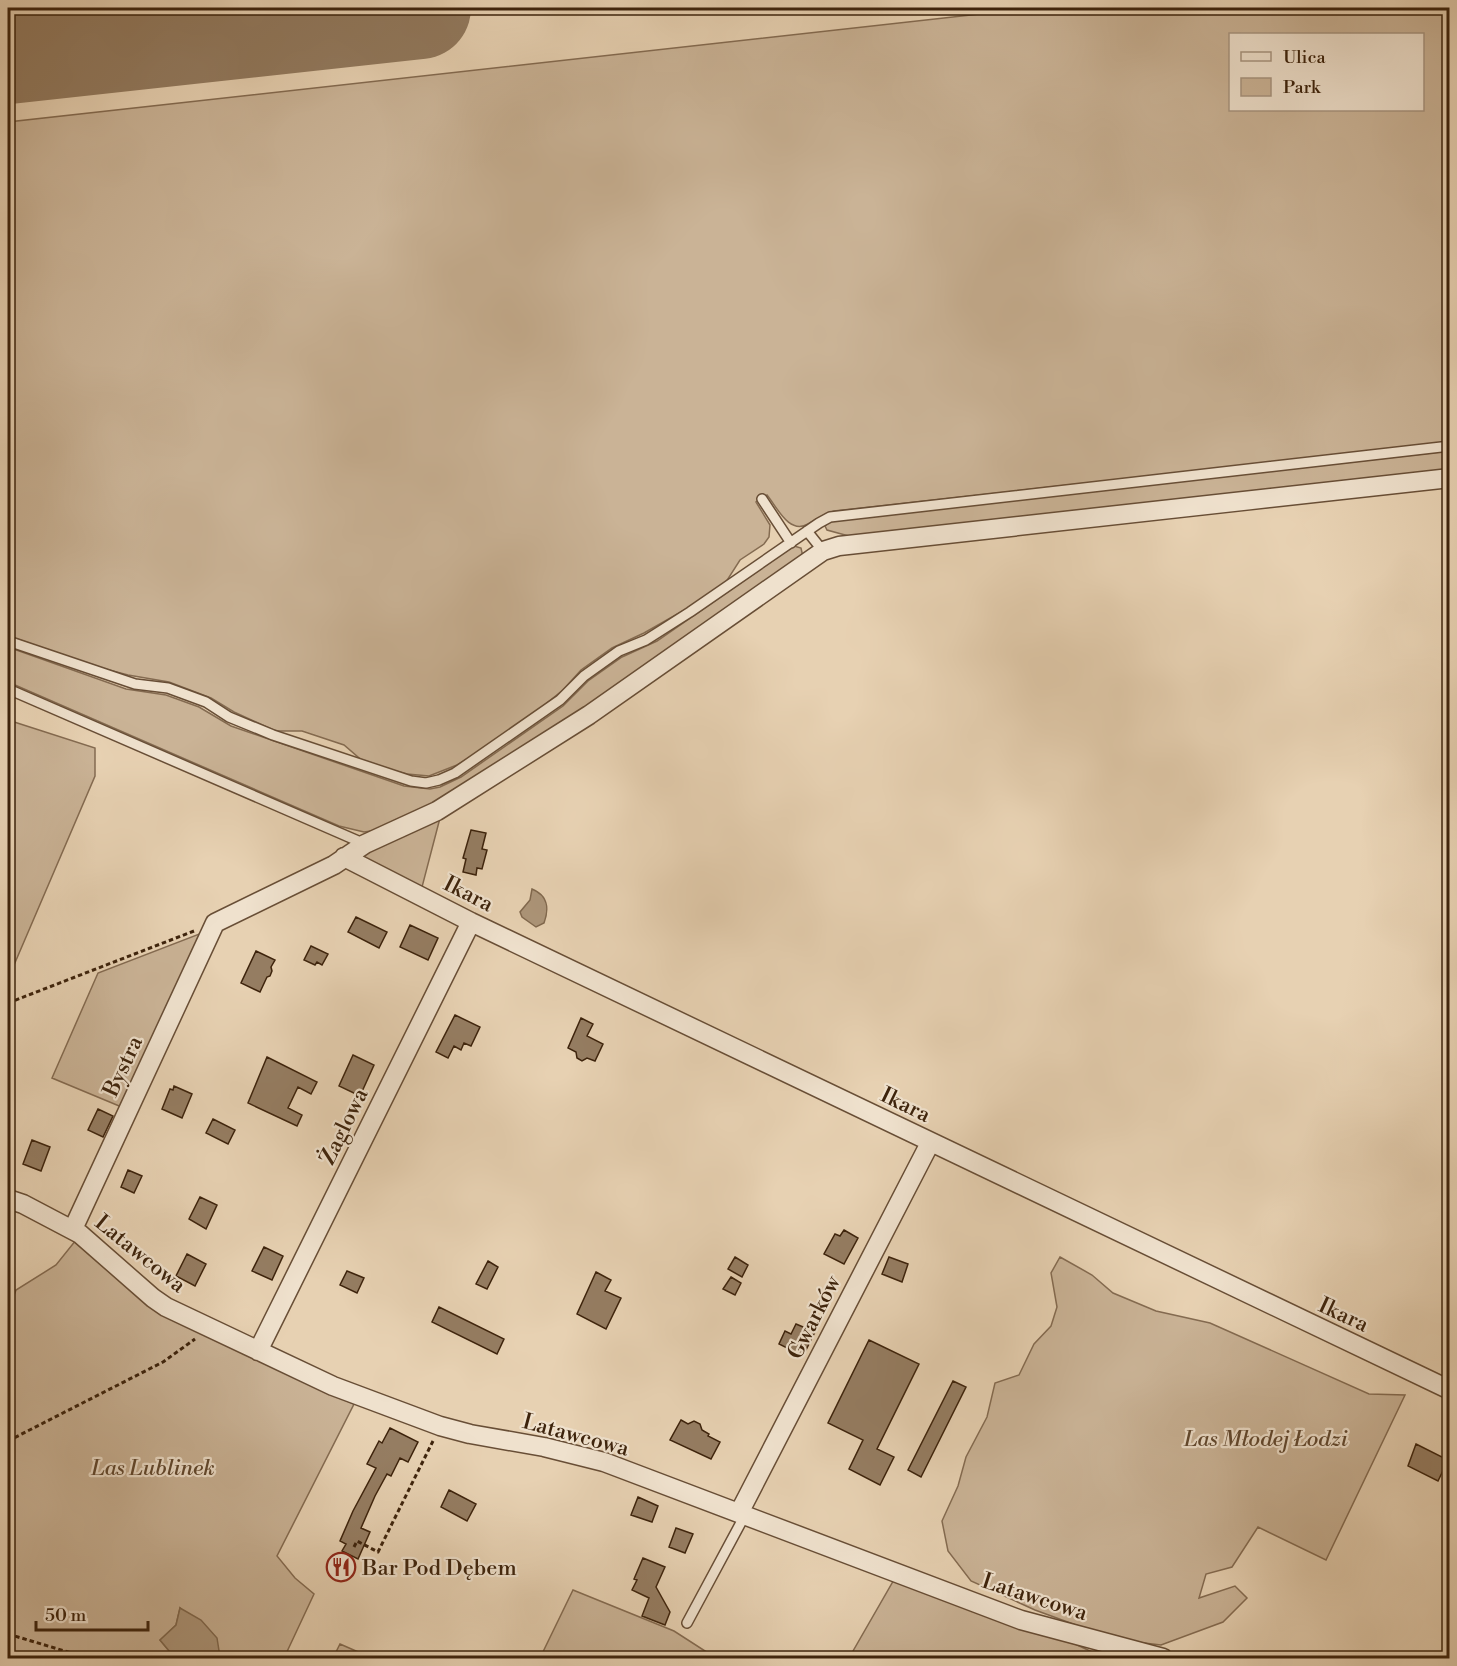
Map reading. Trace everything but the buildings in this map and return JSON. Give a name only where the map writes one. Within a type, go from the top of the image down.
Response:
[{"type":"street","points":[[215,923],[334,865],[365,844],[437,811],[589,715],[823,551],[839,546],[1449,478]]},
{"type":"street","name":"Ikara","points":[[344,857],[471,922],[1449,1390]]},
{"type":"street","name":"Żaglowa","points":[[258,1351],[471,922]]},
{"type":"street","name":"Bystra","points":[[73,1229],[215,923]]},
{"type":"street","name":"Gwarków","points":[[742,1514],[930,1143]]},
{"type":"street","name":"Latawcowa","points":[[8,1199],[73,1229],[166,1307],[333,1386],[440,1426],[604,1462],[1021,1620],[1163,1659]]},
{"type":"lane","points":[[8,641],[135,684],[168,688],[206,702],[229,717],[273,735],[364,767],[411,781],[426,783],[455,773],[560,700],[584,676],[619,651],[646,640],[824,520],[841,515],[1449,446]]},
{"type":"lane","points":[[762,500],[791,543]]},
{"type":"lane","points":[[807,531],[823,551]]},
{"type":"lane","points":[[8,689],[365,844]]},
{"type":"lane","points":[[687,1623],[742,1514]]},
{"type":"path","points":[[8,1003],[215,923]]},
{"type":"path","points":[[8,1441],[163,1362],[210,1328]]},
{"type":"path","points":[[354,1547],[357,1541],[378,1552],[440,1426]]},
{"type":"path","points":[[8,1634],[88,1659]]},
{"type":"green space","points":[[1034,8],[1449,8],[1449,443],[834,511],[801,526],[789,523],[767,495],[756,502],[770,525],[769,537],[764,544],[740,560],[726,582],[688,608],[612,648],[581,670],[563,690],[522,723],[492,744],[457,765],[429,776],[407,774],[365,763],[344,745],[302,731],[276,731],[234,712],[211,698],[169,682],[90,665],[8,636],[8,122]]},
{"type":"green space","points":[[1449,451],[1449,472],[856,538],[827,530],[825,526],[836,520]]},
{"type":"green space","points":[[794,546],[801,548],[803,557],[586,712],[437,805],[378,830],[364,832],[339,826],[8,682],[8,647],[126,689],[166,695],[199,707],[231,726],[404,786],[430,789],[461,777],[563,706],[588,681],[622,657],[657,641]]},
{"type":"green space","points":[[8,720],[95,748],[95,776],[8,979]]},
{"type":"green space","points":[[440,818],[421,891],[358,858],[360,853]]},
{"type":"green space","points":[[207,931],[124,1108],[52,1078],[98,973]]},
{"type":"green space","name":"Las Lublinek","points":[[76,1240],[218,1340],[354,1404],[277,1556],[295,1578],[314,1594],[284,1658],[217,1658],[220,1657],[180,1608],[176,1625],[160,1640],[175,1658],[8,1658],[8,1362],[13,1331],[8,1312],[16,1290],[56,1265]]},
{"type":"green space","name":"Las Młodej Łodzi","points":[[1060,1257],[1092,1275],[1113,1293],[1156,1311],[1210,1323],[1369,1394],[1405,1395],[1326,1560],[1258,1527],[1232,1567],[1206,1574],[1199,1598],[1235,1586],[1247,1598],[1223,1622],[1161,1645],[1119,1640],[1035,1610],[971,1581],[948,1551],[942,1521],[958,1486],[966,1457],[987,1417],[995,1383],[1019,1375],[1034,1344],[1051,1326],[1057,1307],[1051,1273]]},
{"type":"green space","points":[[895,1578],[1073,1643],[1105,1658],[849,1658]]},
{"type":"green space","points":[[573,1590],[674,1631],[716,1658],[540,1658]]},
{"type":"green space","points":[[340,1644],[372,1658],[333,1658]]},
{"type":"shaded area","points":[[532,889],[542,895],[547,908],[544,923],[536,927],[522,917],[520,912],[530,900]]},
{"type":"shaded area","points":[[180,1608],[201,1620],[217,1638],[220,1657],[175,1658],[160,1640],[176,1625]]},
{"type":"runway","points":[[8,53],[420,8]]},
{"type":"place","name":"Bar Pod Dębem","points":[[341,1567]]}]
